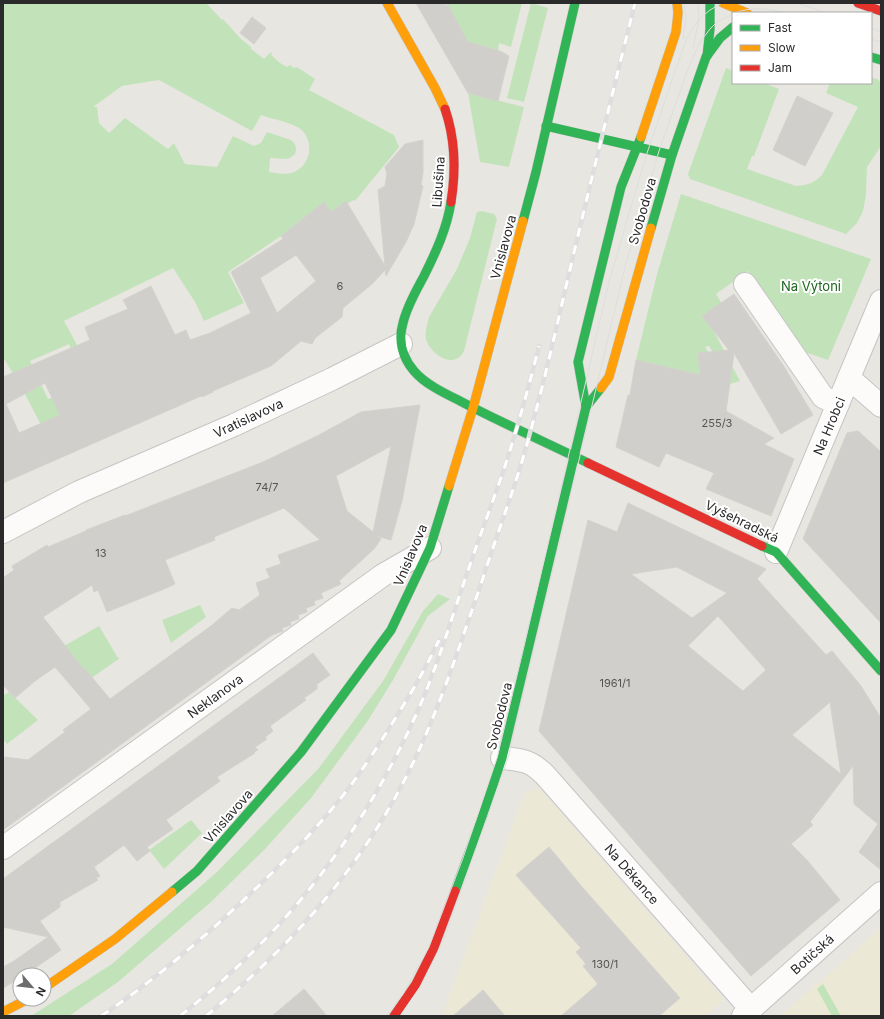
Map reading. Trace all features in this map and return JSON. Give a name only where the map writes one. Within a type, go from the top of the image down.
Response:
[{"type":"street","name":"Libušina","points":[[387,3],[444,107],[453,146],[454,165],[450,211],[444,232],[425,275],[404,314],[401,327],[401,344]]},
{"type":"street","name":"Vnislavova","points":[[52,982],[115,939],[197,871],[301,752],[391,630],[430,548],[472,408],[536,172],[575,3]]},
{"type":"street","name":"Svobodova","points":[[586,407],[578,362],[621,187],[637,147],[676,32],[678,13],[677,3]]},
{"type":"street","points":[[706,57],[710,29],[710,3]]},
{"type":"street","points":[[723,3],[745,12]]},
{"type":"street","points":[[858,3],[881,11]]},
{"type":"street","name":"Svobodova","points":[[676,32],[686,18]]},
{"type":"street","name":"Svobodova","points":[[394,1016],[416,984],[433,950],[483,815],[502,758],[586,407],[609,377],[672,154],[706,57],[720,38],[732,28]]},
{"type":"street","points":[[546,126],[672,154]]},
{"type":"street","points":[[744,284],[822,397],[838,404]]},
{"type":"street","name":"Na Hrobci","points":[[776,552],[881,300]]},
{"type":"street","points":[[401,344],[404,355],[415,372],[428,383],[472,408]]},
{"type":"street","name":"Vratislavova","points":[[3,532],[79,492],[234,425],[401,344]]},
{"type":"street","points":[[849,378],[881,406]]},
{"type":"street","name":"Vyšehradská","points":[[472,408],[776,552],[881,671]]},
{"type":"street","name":"Neklanova","points":[[3,848],[384,575],[430,548]]},
{"type":"street","name":"Na Děkance","points":[[502,758],[525,760],[536,766],[545,774],[747,1013]]},
{"type":"street","name":"Botičská","points":[[747,1013],[881,893]]},
{"type":"street","points":[[3,1012],[13,1007]]},
{"type":"shaded area","points":[[540,789],[724,1000],[705,1016],[442,1016],[525,792]]},
{"type":"shaded area","points":[[881,928],[881,1016],[780,1016],[846,959]]},
{"type":"green space","points":[[3,3],[206,3],[240,38],[251,47],[251,49],[264,59],[271,52],[271,55],[280,63],[287,67],[290,65],[294,68],[297,67],[315,79],[309,90],[394,135],[399,147],[355,201],[354,200],[331,212],[324,202],[281,236],[228,272],[244,303],[204,321],[195,302],[173,268],[64,321],[78,347],[72,351],[69,344],[30,361],[48,399],[56,396],[64,414],[41,425],[3,357]],"holes":[[[159,80],[252,131],[261,115],[286,122],[299,128],[308,139],[309,153],[307,160],[298,170],[288,174],[269,172],[270,158],[290,158],[295,154],[296,148],[291,140],[267,132],[261,143],[254,146],[233,136],[217,167],[185,164],[174,143],[168,149],[125,118],[109,133],[99,123],[97,107],[93,107],[122,86]]]},
{"type":"green space","points":[[449,3],[522,3],[511,47],[499,43],[498,51],[470,48],[445,5]]},
{"type":"green space","points":[[531,3],[548,8],[524,102],[507,98]]},
{"type":"green space","points":[[726,68],[732,71],[732,84],[766,84],[779,89],[754,156],[752,156],[747,169],[796,186],[810,183],[817,180],[822,175],[858,107],[826,93],[830,84],[872,84],[872,77],[879,80],[881,86],[881,146],[867,167],[866,195],[863,211],[857,223],[846,234],[690,179],[688,174]]},
{"type":"green space","points":[[468,93],[524,107],[509,167],[480,162]]},
{"type":"green space","name":"Na Výtoni","points":[[681,194],[871,259],[828,360],[802,351],[748,271],[716,294],[724,307],[702,316],[706,321],[708,320],[740,381],[730,384],[729,393],[716,391],[712,351],[709,346],[705,347],[708,352],[698,353],[700,378],[691,373],[636,360],[657,274]]},
{"type":"green space","points":[[482,211],[494,214],[497,219],[464,351],[460,357],[454,360],[449,360],[437,355],[428,345],[426,339],[427,325],[429,317],[457,269],[470,238],[477,212]]},
{"type":"green space","points":[[438,594],[450,599],[428,616],[393,680],[367,722],[311,798],[265,849],[212,901],[118,982],[69,1016],[31,1016],[45,1007],[52,1007],[52,1003],[112,964],[217,872],[319,768],[383,681],[423,611]]},
{"type":"green space","points":[[200,605],[206,617],[171,643],[162,620]]},
{"type":"green space","points":[[99,626],[118,658],[120,658],[90,679],[64,646]]},
{"type":"green space","points":[[9,692],[38,720],[7,744],[3,739],[3,696]]},
{"type":"green space","points":[[191,820],[202,833],[164,869],[149,850]]},
{"type":"green space","points":[[823,984],[841,1016],[832,1016],[817,989]]},
{"type":"building","points":[[416,3],[444,3],[446,6],[448,5],[468,42],[500,51],[509,56],[498,101],[468,93]]},
{"type":"building","points":[[252,17],[266,28],[254,44],[240,33]]},
{"type":"building","points":[[797,96],[833,113],[805,166],[773,150]]},
{"type":"building","points":[[423,140],[423,172],[421,185],[423,186],[414,224],[406,242],[386,276],[385,270],[372,284],[343,308],[342,317],[315,338],[312,344],[301,341],[271,366],[3,483],[3,377],[90,340],[85,327],[128,309],[123,300],[151,286],[175,335],[186,330],[190,340],[210,333],[251,313],[231,272],[283,239],[281,236],[324,202],[331,212],[346,201],[385,266],[378,190],[385,186],[387,174],[385,167],[405,144]],"holes":[[[296,255],[316,281],[277,313],[260,278]],[[45,383],[60,415],[19,433],[6,404]]]},
{"type":"building","points":[[734,294],[783,365],[813,415],[781,434],[734,353],[726,411],[774,438],[764,444],[794,459],[771,516],[706,489],[714,473],[666,453],[659,467],[616,447],[628,395],[630,395],[636,360],[700,375],[698,353],[729,350],[702,316]]},
{"type":"building","points":[[420,405],[402,501],[391,540],[377,536],[381,539],[374,549],[339,581],[341,584],[321,593],[323,598],[314,601],[315,605],[306,608],[307,612],[298,615],[299,619],[290,622],[291,625],[282,628],[283,631],[272,635],[3,830],[3,767],[5,757],[28,760],[65,732],[63,730],[91,709],[55,667],[15,698],[3,685],[3,578],[14,570],[12,566],[47,545],[48,547],[86,530],[263,462],[319,435],[361,412]],"holes":[[[391,446],[373,532],[347,511],[336,476]],[[284,508],[320,540],[278,555],[281,564],[266,569],[270,578],[256,583],[260,595],[239,610],[232,608],[211,626],[110,699],[85,669],[84,670],[43,617],[92,585],[94,592],[98,590],[107,612],[164,589],[175,584],[165,560],[215,540],[214,537]]]},
{"type":"building","points":[[858,431],[881,452],[881,623],[803,539],[847,433]]},
{"type":"building","points":[[628,503],[766,569],[757,579],[826,655],[832,651],[861,686],[881,718],[881,870],[859,852],[878,824],[854,804],[853,766],[810,822],[813,825],[791,844],[806,859],[840,900],[751,976],[539,731],[588,520],[617,532]],"holes":[[[677,567],[696,577],[727,593],[692,618],[631,574]],[[718,616],[766,670],[743,691],[688,646]],[[830,702],[841,774],[792,735]]]},
{"type":"building","points":[[313,653],[330,675],[317,684],[317,689],[304,698],[306,700],[270,726],[273,731],[265,737],[267,739],[255,747],[258,750],[254,752],[255,753],[217,777],[220,781],[166,820],[173,829],[147,847],[150,851],[137,861],[124,845],[94,867],[100,876],[96,878],[98,880],[60,902],[60,907],[40,921],[61,950],[37,967],[12,967],[12,983],[3,988],[3,967],[48,937],[3,927],[3,879]]},
{"type":"building","points":[[549,847],[680,998],[659,1016],[561,1016],[598,984],[583,966],[586,964],[576,952],[581,948],[516,875]]},
{"type":"building","points":[[304,989],[327,1016],[272,1016],[297,995]]},
{"type":"building","points":[[483,990],[505,1016],[453,1016]]},
{"type":"tram line","points":[[683,39],[686,18],[684,3]]},
{"type":"tram line","points":[[693,48],[699,19],[698,3]]},
{"type":"tram line","points":[[387,1016],[403,994],[429,947],[463,858],[497,758],[609,282],[646,156],[687,37],[699,19],[722,3]]},
{"type":"tram line","points":[[797,3],[823,12]]},
{"type":"tram line","points":[[738,12],[748,9],[768,9],[782,12]]},
{"type":"tram line","points":[[400,1016],[420,987],[444,939],[508,758],[625,267],[659,151],[688,69],[700,42],[717,22],[732,14]]},
{"type":"tram line","points":[[872,28],[881,32]]},
{"type":"tram line","points":[[872,39],[881,42]]},
{"type":"railway","points":[[206,1016],[283,946],[329,895],[350,868],[388,810],[417,755],[429,727],[462,640],[528,440],[543,385],[590,184],[635,3]]},
{"type":"railway","points":[[180,1016],[218,984],[288,915],[348,838],[398,753],[426,691],[505,466],[539,346]]},
{"type":"railway","points":[[101,1016],[140,989],[195,943],[262,883],[313,831],[348,789],[374,752],[414,687],[439,640]]},
{"type":"traffic: fast","points":[[523,221],[536,172],[575,3]]},
{"type":"traffic: fast","points":[[707,56],[710,29],[710,3]]},
{"type":"traffic: fast","points":[[651,228],[672,155],[706,57],[720,38],[732,28]]},
{"type":"traffic: fast","points":[[872,57],[881,60]]},
{"type":"traffic: fast","points":[[546,126],[672,155]]},
{"type":"traffic: fast","points":[[586,407],[578,362],[621,187],[641,137]]},
{"type":"traffic: fast","points":[[451,202],[447,221],[440,240],[405,317],[401,342],[404,354],[410,366],[418,376],[441,391],[588,463]]},
{"type":"traffic: fast","points":[[455,891],[502,758],[586,407],[601,388]]},
{"type":"traffic: fast","points":[[172,892],[197,871],[301,752],[391,630],[430,548],[449,486]]},
{"type":"traffic: fast","points":[[762,546],[776,552],[881,671]]},
{"type":"traffic: slow","points":[[387,3],[435,88],[445,109]]},
{"type":"traffic: slow","points":[[641,137],[676,32],[678,13],[677,3]]},
{"type":"traffic: slow","points":[[723,3],[745,12]]},
{"type":"traffic: slow","points":[[449,486],[473,408],[523,221]]},
{"type":"traffic: slow","points":[[601,388],[609,377],[651,228]]},
{"type":"traffic: slow","points":[[52,982],[115,939],[172,892]]},
{"type":"traffic: slow","points":[[3,1012],[13,1007]]},
{"type":"traffic: jam","points":[[858,3],[881,11]]},
{"type":"traffic: jam","points":[[445,109],[451,131],[454,155],[454,178],[451,202]]},
{"type":"traffic: jam","points":[[588,463],[762,546]]},
{"type":"traffic: jam","points":[[394,1016],[416,984],[433,950],[455,891]]}]
